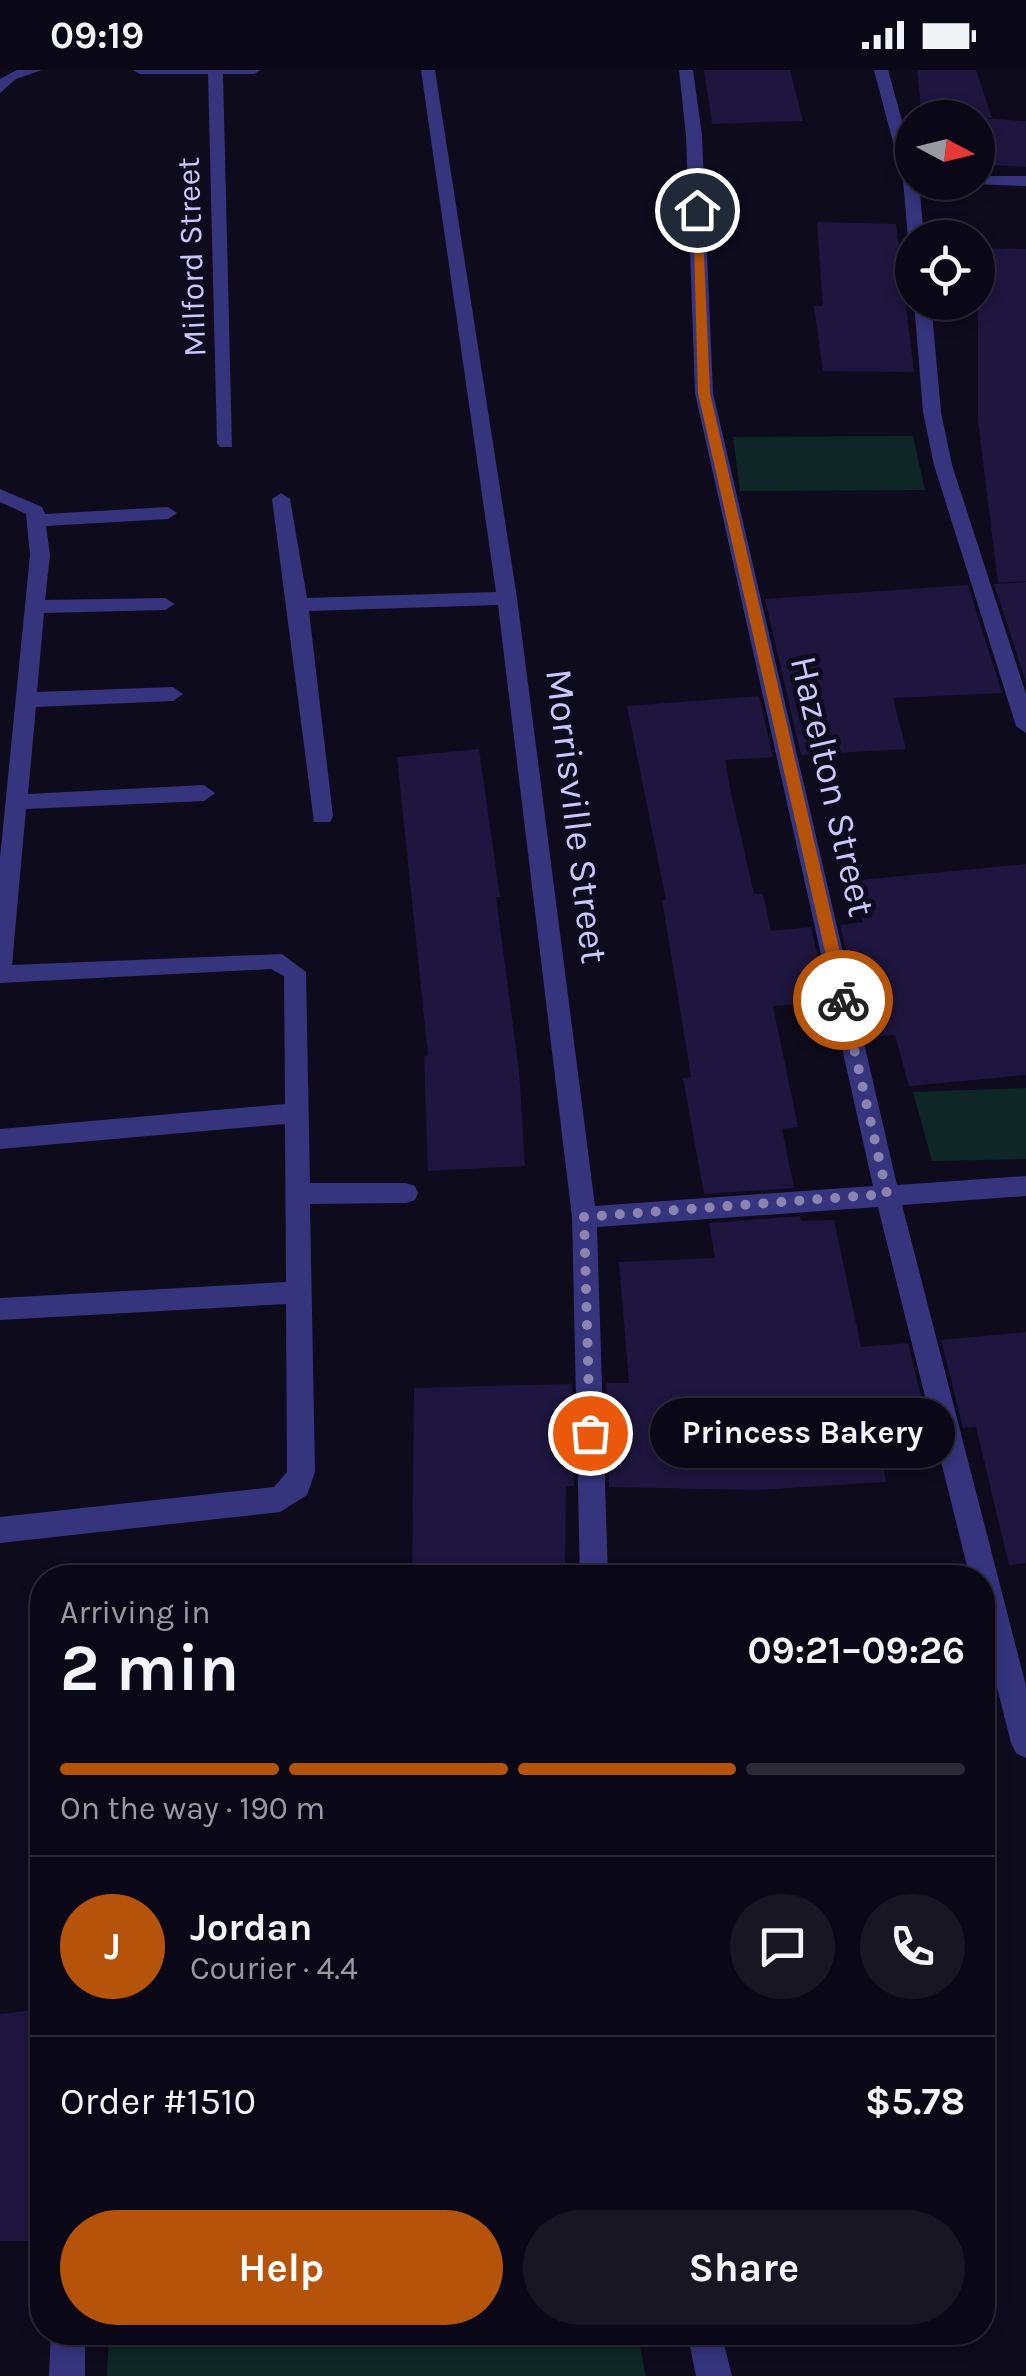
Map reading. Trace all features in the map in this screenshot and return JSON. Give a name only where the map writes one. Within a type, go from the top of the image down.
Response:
[{"type":"street","points":[[0,88],[12,76],[34,70]]},
{"type":"street","points":[[140,70],[254,70]]},
{"type":"street","name":"Milford Street","points":[[216,70],[226,443]]},
{"type":"street","name":"Morrisville Street","points":[[428,70],[508,598],[584,1217],[594,1565]]},
{"type":"street","name":"Hazelton Street","points":[[686,70],[694,136],[704,393],[887,1194],[981,1565]]},
{"type":"street","points":[[881,70],[895,120]]},
{"type":"street","points":[[995,181],[1026,181]]},
{"type":"street","points":[[924,320],[932,412],[943,465],[1026,726]]},
{"type":"street","points":[[0,495],[35,511],[40,555],[0,973],[274,960],[288,964],[299,983],[296,1194],[301,1472],[290,1494],[280,1498],[0,1530]]},
{"type":"street","points":[[281,499],[298,605],[322,816]]},
{"type":"street","points":[[36,521],[168,513]]},
{"type":"street","points":[[298,605],[508,598]]},
{"type":"street","points":[[35,607],[165,604]]},
{"type":"street","points":[[25,700],[172,694]]},
{"type":"street","points":[[16,802],[204,793]]},
{"type":"street","points":[[0,1139],[296,1113]]},
{"type":"street","points":[[584,1217],[1026,1186]]},
{"type":"street","points":[[296,1194],[406,1193]]},
{"type":"street","points":[[0,1308],[297,1292]]},
{"type":"street","name":"Hazelton Street","points":[[995,1621],[1026,1743]]},
{"type":"street","points":[[67,2376],[68,2345]]},
{"type":"street","points":[[707,2345],[714,2376]]},
{"type":"green space","points":[[913,436],[925,490],[740,491],[733,437]]},
{"type":"green space","points":[[1026,1088],[1026,1159],[932,1161],[913,1092]]},
{"type":"green space","points":[[108,2345],[640,2345],[646,2376],[107,2376]]},
{"type":"building","points":[[704,70],[790,70],[803,121],[712,124]]},
{"type":"building","points":[[917,70],[976,70],[986,100],[920,100]]},
{"type":"building","points":[[995,119],[1026,121],[1026,167],[995,165]]},
{"type":"building","points":[[817,222],[895,224],[895,320],[908,320],[914,372],[823,371],[814,306],[823,306]]},
{"type":"building","points":[[995,248],[1026,249],[1026,581],[998,583],[978,421],[978,320],[995,320]]},
{"type":"building","points":[[1026,582],[1026,682],[994,584]]},
{"type":"building","points":[[968,585],[1002,693],[893,698],[906,749],[801,755],[765,599]]},
{"type":"building","points":[[759,696],[773,757],[725,760],[731,793],[754,894],[763,894],[771,931],[811,927],[828,1002],[773,1006],[798,1127],[782,1129],[794,1188],[704,1194],[683,1078],[691,1077],[662,900],[666,900],[627,706]]},
{"type":"building","points":[[479,749],[500,897],[496,897],[519,1071],[525,1166],[428,1171],[424,1056],[428,1055],[397,757]]},
{"type":"building","points":[[1026,864],[1026,1075],[909,1086],[895,1035],[868,1037],[840,925],[863,922],[850,881]]},
{"type":"building","points":[[800,1216],[801,1221],[834,1220],[861,1347],[908,1343],[929,1429],[877,1432],[886,1482],[756,1490],[609,1487],[606,1383],[629,1383],[619,1262],[715,1258],[709,1223]]},
{"type":"building","points":[[1026,1332],[1026,1563],[1009,1565],[976,1427],[963,1428],[941,1340]]},
{"type":"building","points":[[572,1384],[574,1486],[566,1486],[565,1565],[412,1565],[414,1388]]},
{"type":"building","points":[[30,2010],[30,2241],[0,2241],[0,2014]]},
{"type":"way so far","points":[[590,1433],[584,1217],[887,1194],[843,1000]]},
{"type":"place","name":"Princess Bakery","points":[[590,1433]]},
{"type":"route","points":[[697,210],[704,393],[843,1000]]}]
